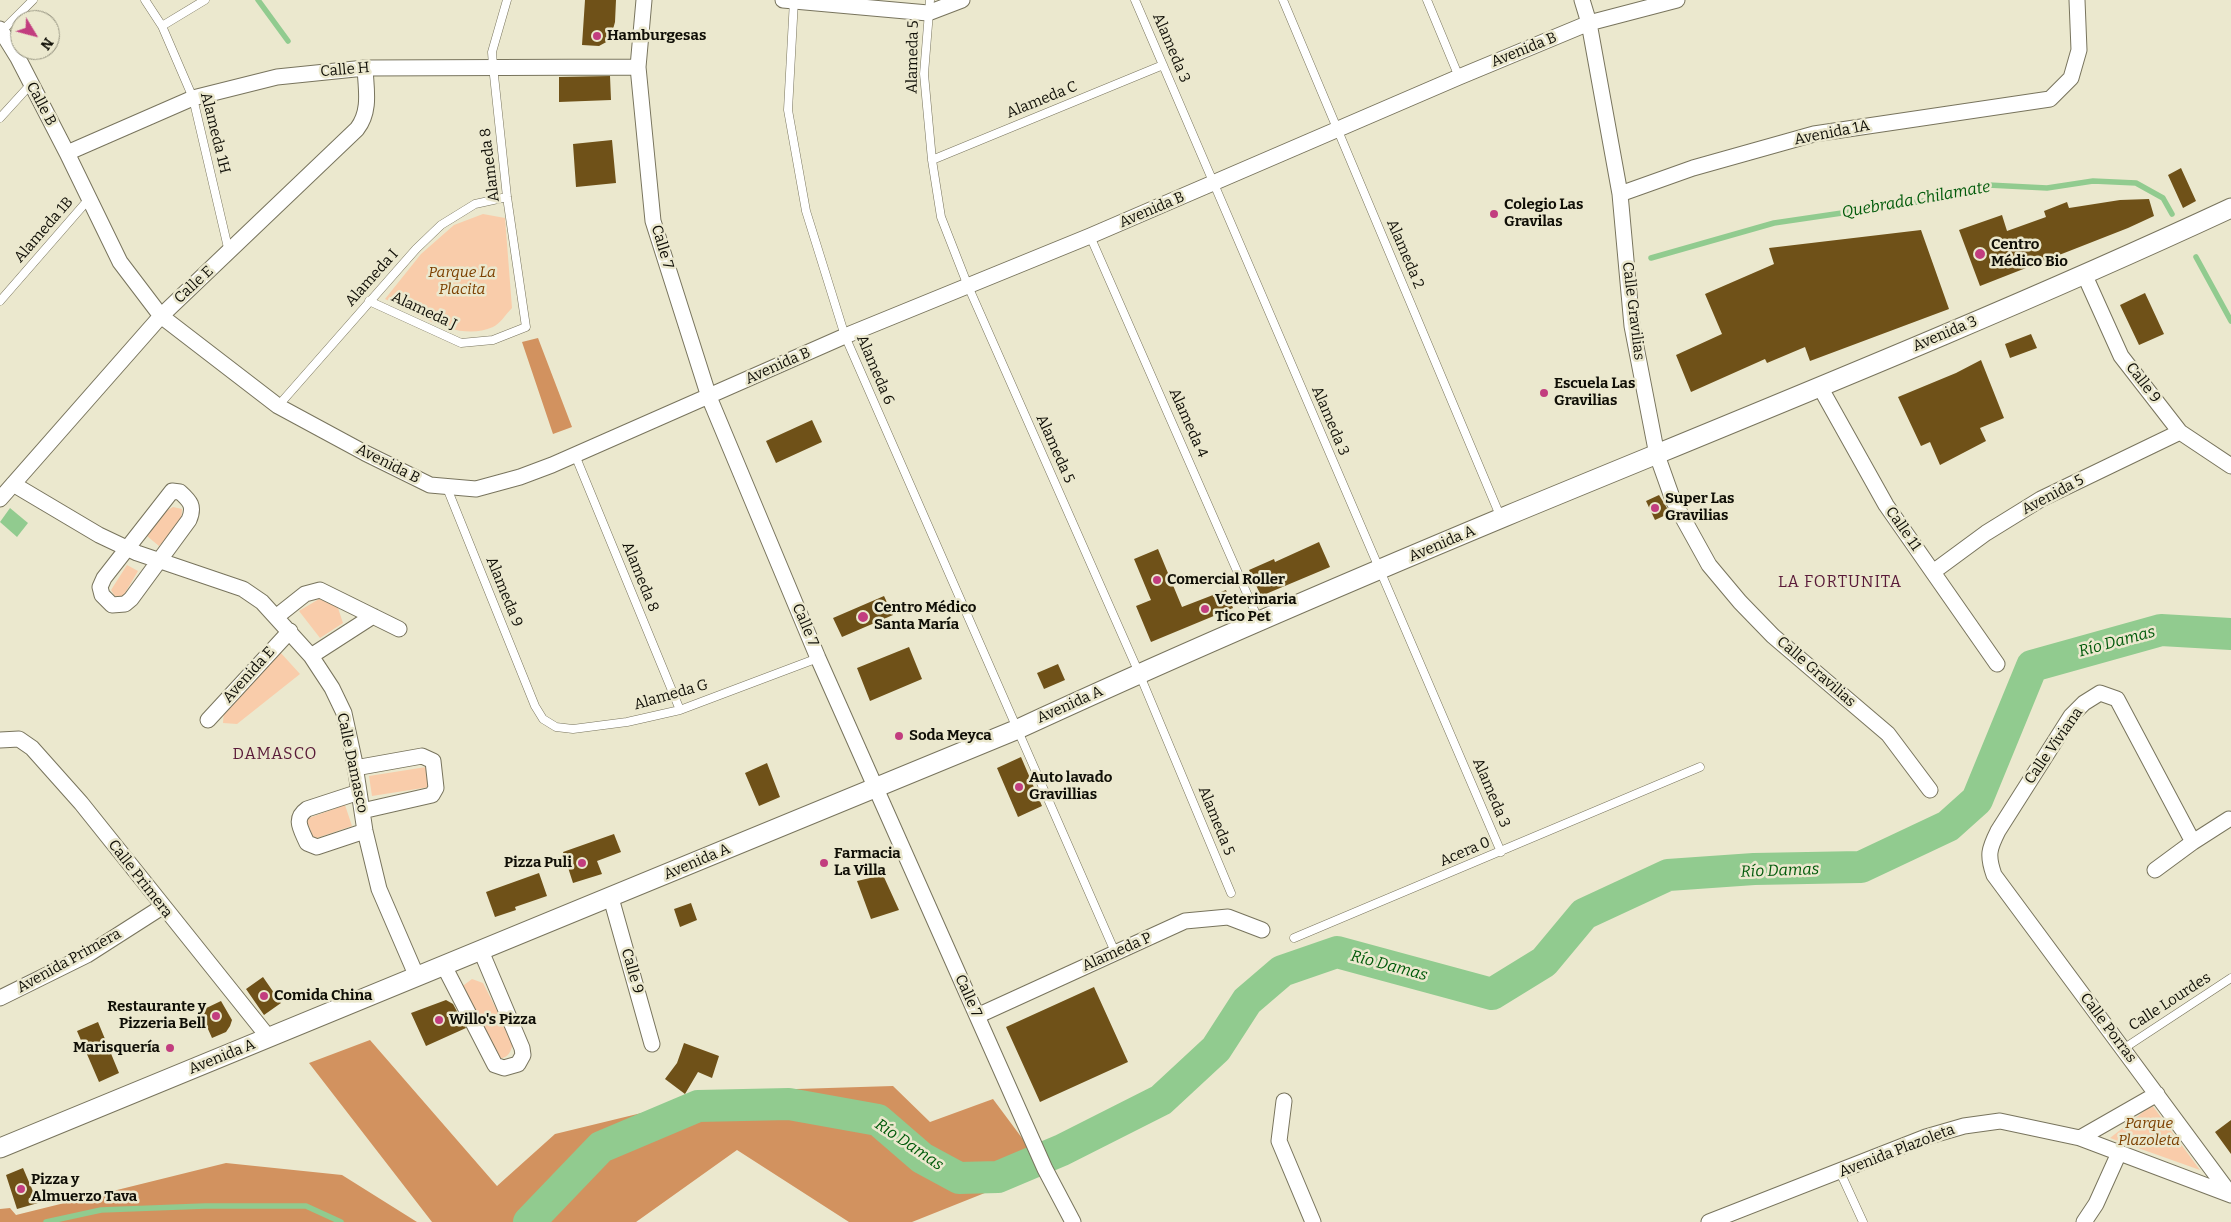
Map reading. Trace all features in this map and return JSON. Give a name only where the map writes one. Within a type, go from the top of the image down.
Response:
[{"type":"street","name":"Calle 7","points":[[644,0],[638,67],[653,221],[709,397],[818,658],[1030,1136],[1073,1222]]},
{"type":"street","points":[[790,0],[929,6],[962,0]]},
{"type":"street","name":"Calle Gravilias","points":[[1582,0],[1589,23],[1620,194],[1632,326],[1657,455],[1673,500],[1709,565],[1740,602],[1774,636],[1888,734],[1930,790]]},
{"type":"street","name":"Avenida B","points":[[67,153],[88,200],[120,262],[161,316],[278,406],[365,453],[430,485],[447,488],[476,488],[520,477],[575,455],[845,336],[1090,236],[1589,23],[1677,0]]},
{"type":"street","name":"Avenida 1A","points":[[1620,194],[1693,168],[1814,134],[2050,99],[2071,78],[2079,50],[2077,0]]},
{"type":"street","name":"Calle B","points":[[1,30],[67,153]]},
{"type":"street","name":"Calle H","points":[[67,153],[193,98],[277,76],[365,68],[493,66],[638,67]]},
{"type":"street","name":"Calle E","points":[[0,499],[161,316],[345,143],[364,120],[367,102],[365,68]]},
{"type":"street","name":"Avenida 3","points":[[1657,455],[2085,276],[2231,208]]},
{"type":"street","name":"Calle 9","points":[[2085,276],[2121,356],[2180,432],[2231,466]]},
{"type":"street","name":"Calle 11","points":[[1820,387],[1886,505],[1997,664]]},
{"type":"street","name":"Avenida 5","points":[[1934,572],[1986,533],[2041,499],[2180,432]]},
{"type":"street","name":"Avenida A","points":[[0,1148],[1018,729],[1139,673],[1501,518],[1657,455]]},
{"type":"street","name":"Calle Damasco","points":[[14,484],[57,512],[126,548],[158,562],[243,589],[262,602],[311,656],[332,688],[344,713],[365,831],[378,889],[417,977]]},
{"type":"street","points":[[172,491],[180,492],[191,503],[193,512],[158,562],[125,604],[112,606],[102,595],[100,587],[126,548],[166,497],[172,491]]},
{"type":"street","points":[[276,617],[305,594],[320,590],[399,629]]},
{"type":"street","points":[[311,656],[373,616]]},
{"type":"street","name":"Avenida E","points":[[208,720],[290,631]]},
{"type":"street","name":"Calle Viviana","points":[[1989,860],[1991,846],[1998,830],[2071,716],[2084,703],[2100,693],[2117,699],[2194,842]]},
{"type":"street","name":"Calle Primera","points":[[0,740],[19,739],[32,748],[81,804],[269,1038]]},
{"type":"street","points":[[355,768],[422,756],[433,761],[436,788],[432,795],[362,811]]},
{"type":"street","points":[[359,792],[307,809],[301,813],[299,824],[307,842],[317,846],[365,831]]},
{"type":"street","points":[[2154,870],[2229,819]]},
{"type":"street","name":"Calle Porras","points":[[1989,860],[1994,875],[2231,1195]]},
{"type":"street","name":"Calle 9","points":[[611,898],[652,1044]]},
{"type":"street","name":"Avenida Primera","points":[[0,998],[87,955],[162,907]]},
{"type":"street","name":"Alameda P","points":[[977,1016],[1185,921],[1228,918],[1262,930]]},
{"type":"street","points":[[444,966],[495,1065],[504,1068],[518,1064],[523,1055],[522,1048],[482,951]]},
{"type":"street","points":[[2080,1138],[2157,1094]]},
{"type":"street","points":[[1284,1101],[1279,1141],[1313,1222]]},
{"type":"street","name":"Avenida Plazoleta","points":[[1709,1222],[1926,1137],[1964,1126],[2000,1121],[2080,1138],[2231,1195]]},
{"type":"street","points":[[2084,1222],[2096,1204],[2119,1153]]},
{"type":"lane","points":[[1,30],[33,0]]},
{"type":"lane","name":"Alameda 1H","points":[[145,0],[162,26],[193,98],[229,252]]},
{"type":"lane","points":[[162,26],[205,0]]},
{"type":"lane","name":"Alameda 8","points":[[507,0],[492,52],[507,197],[526,328]]},
{"type":"lane","name":"Alameda 6","points":[[790,0],[788,110],[806,211],[845,336],[1018,729]]},
{"type":"lane","name":"Alameda 3","points":[[1135,0],[1501,852]]},
{"type":"lane","name":"Alameda 2","points":[[1283,0],[1501,518]]},
{"type":"lane","points":[[1427,0],[1459,77]]},
{"type":"lane","name":"Alameda 5","points":[[929,6],[924,74],[932,160],[941,216],[968,286],[1139,673],[1231,893]]},
{"type":"lane","name":"Alameda C","points":[[932,160],[1163,65]]},
{"type":"lane","points":[[0,118],[31,84]]},
{"type":"lane","name":"Alameda I","points":[[278,406],[369,301],[441,225],[475,204],[507,197]]},
{"type":"lane","name":"Alameda 1B","points":[[0,301],[88,200]]},
{"type":"lane","name":"Alameda 4","points":[[1090,236],[1260,622]]},
{"type":"lane","name":"Alameda J","points":[[369,301],[462,343],[493,340],[526,328]]},
{"type":"lane","name":"Alameda 8","points":[[575,455],[680,710]]},
{"type":"lane","name":"Alameda 9","points":[[447,488],[535,706]]},
{"type":"lane","name":"Alameda G","points":[[535,706],[543,719],[556,727],[573,729],[627,722],[680,710],[818,658]]},
{"type":"lane","points":[[1018,729],[1115,952]]},
{"type":"lane","name":"Acera 0","points":[[1294,938],[1700,767]]},
{"type":"lane","name":"Calle Lourdes","points":[[2123,1049],[2231,978]]},
{"type":"lane","points":[[1840,1172],[1863,1222]]},
{"type":"green space","name":"Parque La Placita","points":[[483,214],[505,218],[512,308],[498,324],[479,331],[451,329],[385,299],[421,254],[454,225]]},
{"type":"green space","points":[[173,507],[182,509],[181,522],[159,546],[147,536],[166,511]]},
{"type":"green space","points":[[127,565],[138,571],[122,598],[116,598],[111,590]]},
{"type":"green space","points":[[319,599],[337,605],[343,623],[320,638],[299,611]]},
{"type":"green space","points":[[280,652],[300,674],[237,724],[223,723],[224,710]]},
{"type":"green space","points":[[426,767],[429,787],[372,796],[369,776]]},
{"type":"green space","points":[[345,805],[352,826],[314,839],[306,819]]},
{"type":"green space","points":[[472,979],[483,983],[513,1042],[509,1054],[505,1057],[499,1059],[460,988]]},
{"type":"green space","name":"Parque Plazoleta","points":[[2152,1105],[2200,1170],[2110,1138]]},
{"type":"shaded area","points":[[538,338],[572,427],[553,434],[522,342]]},
{"type":"shaded area","points":[[10,508],[28,523],[17,537],[0,522]]},
{"type":"shaded area","points":[[370,1040],[497,1186],[555,1134],[732,1091],[893,1086],[930,1122],[993,1099],[1045,1169],[912,1222],[849,1222],[737,1150],[636,1222],[432,1222],[309,1063]]},
{"type":"shaded area","points":[[226,1163],[342,1175],[417,1222],[0,1222],[0,1209],[10,1208],[16,1215]]},
{"type":"building","points":[[585,0],[616,0],[615,22],[610,40],[599,46],[582,45]]},
{"type":"building","points":[[610,76],[611,100],[559,102],[559,77]]},
{"type":"building","points":[[612,140],[616,183],[576,187],[573,144]]},
{"type":"building","points":[[2181,168],[2196,201],[2183,208],[2168,175]]},
{"type":"building","points":[[2149,199],[2154,216],[1980,286],[1959,230],[2002,215],[2007,231],[2046,217],[2044,211],[2067,202],[2069,208],[2120,200]]},
{"type":"building","points":[[1921,230],[1949,309],[1810,361],[1805,347],[1767,363],[1765,359],[1691,392],[1676,355],[1722,334],[1705,294],[1774,264],[1769,248]]},
{"type":"building","points":[[2145,293],[2164,334],[2139,345],[2120,305]]},
{"type":"building","points":[[2031,334],[2037,348],[2010,358],[2005,344]]},
{"type":"building","points":[[1981,360],[2004,418],[1980,428],[1986,441],[1940,465],[1930,442],[1921,446],[1898,397],[1956,373]]},
{"type":"building","points":[[812,420],[822,442],[776,463],[766,441]]},
{"type":"building","name":"Super Las Gravilias","points":[[1659,495],[1670,513],[1655,520],[1646,501]]},
{"type":"building","points":[[1319,542],[1330,567],[1261,596],[1249,570],[1274,559],[1275,562]]},
{"type":"building","points":[[1158,549],[1182,607],[1226,590],[1233,608],[1151,642],[1136,606],[1151,600],[1134,559]]},
{"type":"building","name":"Centro Médico Santa María","points":[[884,596],[893,615],[842,637],[833,618]]},
{"type":"building","points":[[909,647],[922,679],[870,701],[857,668]]},
{"type":"building","points":[[1058,664],[1065,680],[1044,689],[1037,673]]},
{"type":"building","name":"Auto lavado Gravillias","points":[[1021,757],[1042,806],[1018,817],[997,768]]},
{"type":"building","points":[[767,763],[780,797],[759,806],[745,773]]},
{"type":"building","name":"Pizza Puli","points":[[614,834],[621,852],[597,861],[602,874],[573,883],[563,852]]},
{"type":"building","points":[[539,873],[547,896],[515,907],[516,910],[495,917],[486,892]]},
{"type":"building","points":[[883,875],[899,910],[871,919],[857,881]]},
{"type":"building","points":[[691,903],[697,920],[680,927],[674,909]]},
{"type":"building","name":"Comida China","points":[[263,977],[281,1003],[264,1015],[246,989]]},
{"type":"building","points":[[1094,987],[1128,1062],[1040,1102],[1006,1027]]},
{"type":"building","name":"Willo's Pizza","points":[[446,1000],[453,1004],[466,1028],[426,1046],[411,1013]]},
{"type":"building","name":"Restaurante y Pizzeria Bell","points":[[221,1001],[232,1020],[226,1032],[212,1038],[200,1011]]},
{"type":"building","points":[[98,1022],[119,1073],[99,1082],[77,1031]]},
{"type":"building","points":[[684,1043],[719,1056],[712,1078],[698,1072],[685,1094],[665,1079],[677,1063]]},
{"type":"building","points":[[2231,1120],[2231,1154],[2215,1132]]},
{"type":"building","name":"Pizza y Almuerzo Tava","points":[[23,1168],[38,1203],[17,1209],[6,1175]]},
{"type":"waterway","name":"Quebrada Chilamate","points":[[258,0],[288,41]]},
{"type":"waterway","name":"Quebrada Chilamate","points":[[1651,258],[1774,223],[1937,199],[1988,185],[2047,188],[2093,181],[2136,183],[2163,198],[2172,214]]},
{"type":"waterway","name":"Quebrada Chilamate","points":[[2196,257],[2231,321]]},
{"type":"waterway","name":"Río Damas","points":[[529,1222],[601,1147],[698,1106],[789,1104],[878,1120],[922,1158],[959,1178],[998,1177],[1062,1150],[1161,1100],[1216,1049],[1247,1001],[1282,971],[1337,952],[1492,994],[1544,962],[1584,914],[1668,875],[1754,869],[1861,867],[1948,826],[1977,800],[2032,666],[2161,630],[2231,634]]},
{"type":"waterway","points":[[46,1222],[101,1210],[205,1206],[306,1206],[341,1222]]},
{"type":"place","name":"Hamburgesas","points":[[597,36]]},
{"type":"place","name":"Colegio Las Gravilas","points":[[1494,214]]},
{"type":"place","name":"Centro Médico Bio","points":[[1980,254]]},
{"type":"place","name":"Escuela Las Gravilias","points":[[1544,393]]},
{"type":"place","name":"Super Las Gravilias","points":[[1655,508]]},
{"type":"place","name":"Comercial Roller","points":[[1157,580]]},
{"type":"place","name":"Veterinaria Tico Pet","points":[[1205,609]]},
{"type":"place","name":"Centro Médico Santa María","points":[[863,617]]},
{"type":"place","name":"Soda Meyca","points":[[899,736]]},
{"type":"place","name":"Auto lavado Gravillias","points":[[1019,787]]},
{"type":"place","name":"Pizza Puli","points":[[582,863]]},
{"type":"place","name":"Farmacia La Villa","points":[[824,863]]},
{"type":"place","name":"Comida China","points":[[264,996]]},
{"type":"place","name":"Restaurante y Pizzeria Bell","points":[[216,1016]]},
{"type":"place","name":"Willo's Pizza","points":[[439,1020]]},
{"type":"place","name":"Marisquería","points":[[170,1048]]},
{"type":"place","name":"Pizza y Almuerzo Tava","points":[[21,1189]]},
{"type":"district","name":"LA FORTUNITA","points":[[1840,583]]},
{"type":"district","name":"DAMASCO","points":[[275,755]]}]
